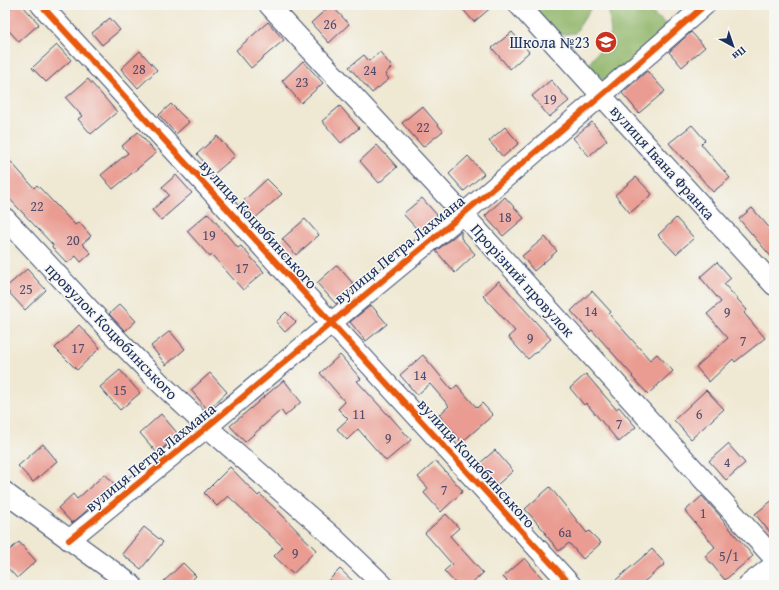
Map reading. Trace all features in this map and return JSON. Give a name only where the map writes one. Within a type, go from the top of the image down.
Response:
[{"type":"street","name":"вулиця Коцюбинського","points":[[41,5],[571,585]]},
{"type":"street","name":"Прорізний провулок","points":[[269,5],[463,214],[774,558]]},
{"type":"street","name":"вулиця Івана Франка","points":[[519,5],[774,285]]},
{"type":"street","name":"вулиця Петра Лахмана","points":[[69,540],[463,214],[705,5]]},
{"type":"street","name":"провулок Коцюбинського","points":[[5,218],[158,381],[207,427],[332,536],[383,585]]},
{"type":"street","points":[[6,496],[69,540],[121,582]]},
{"type":"street","points":[[748,585],[774,565]]},
{"type":"green space","points":[[528,5],[593,5],[575,33],[556,35]]},
{"type":"green space","points":[[603,5],[640,5],[667,24],[669,30],[609,83],[586,68],[611,34],[609,12]]},
{"type":"building","points":[[14,5],[22,5],[39,24],[19,42],[5,26],[5,14]]},
{"type":"building","points":[[331,5],[349,24],[329,43],[311,23]]},
{"type":"building","points":[[459,5],[494,5],[474,22]]},
{"type":"building","points":[[110,18],[120,30],[102,45],[92,33]]},
{"type":"building","points":[[268,22],[284,40],[251,68],[236,50]]},
{"type":"building","points":[[512,32],[529,52],[510,69],[492,48]]},
{"type":"building","points":[[691,32],[705,47],[682,67],[669,52]]},
{"type":"building","points":[[57,45],[71,60],[46,82],[32,68]]},
{"type":"building","points":[[140,51],[157,70],[138,88],[121,69]]},
{"type":"building","points":[[380,52],[392,67],[385,74],[389,79],[372,93],[349,67],[364,55],[369,61]]},
{"type":"building","points":[[303,61],[323,83],[301,103],[282,81]]},
{"type":"building","points":[[647,71],[665,91],[639,113],[622,93]]},
{"type":"building","points":[[88,79],[117,112],[91,134],[78,119],[82,116],[66,98]]},
{"type":"building","points":[[551,80],[569,101],[549,117],[532,96]]},
{"type":"building","points":[[171,104],[189,122],[176,134],[159,115]]},
{"type":"building","points":[[340,106],[359,128],[341,143],[322,121]]},
{"type":"building","points":[[422,106],[443,131],[423,147],[402,123]]},
{"type":"building","points":[[592,122],[607,140],[589,156],[573,138]]},
{"type":"building","points":[[692,125],[705,140],[701,144],[730,178],[713,192],[669,143]]},
{"type":"building","points":[[505,127],[519,143],[503,157],[489,141]]},
{"type":"building","points":[[138,132],[156,153],[113,189],[101,175],[128,153],[122,146]]},
{"type":"building","points":[[217,136],[235,156],[214,174],[197,154]]},
{"type":"building","points":[[377,145],[397,167],[379,183],[360,161]]},
{"type":"building","points":[[5,155],[34,188],[37,185],[75,225],[79,222],[91,236],[82,244],[91,253],[81,262],[76,256],[67,263],[52,247],[53,245],[5,194]]},
{"type":"building","points":[[468,156],[484,174],[464,191],[449,174]]},
{"type":"building","points":[[176,175],[192,193],[161,220],[152,210],[169,195],[162,187]]},
{"type":"building","points":[[636,177],[652,194],[630,213],[615,195]]},
{"type":"building","points":[[267,179],[282,194],[253,220],[239,205]]},
{"type":"building","points":[[505,197],[524,218],[503,236],[485,216]]},
{"type":"building","points":[[422,198],[437,215],[419,231],[403,214]]},
{"type":"building","points":[[752,208],[774,233],[774,260],[739,219]]},
{"type":"building","points":[[208,213],[238,248],[241,246],[264,272],[243,290],[212,255],[210,257],[187,231]]},
{"type":"building","points":[[676,218],[694,238],[676,254],[658,235]]},
{"type":"building","points":[[305,219],[319,235],[296,255],[282,239]]},
{"type":"building","points":[[461,231],[461,238],[475,254],[455,273],[436,251]]},
{"type":"building","points":[[545,237],[557,251],[534,271],[522,256]]},
{"type":"building","points":[[717,262],[731,278],[724,284],[747,310],[744,313],[765,338],[735,362],[733,359],[709,382],[696,367],[728,338],[707,314],[721,302],[700,277]]},
{"type":"building","points":[[337,265],[356,287],[336,304],[317,283]]},
{"type":"building","points":[[27,269],[46,290],[25,310],[5,288]]},
{"type":"building","points":[[499,281],[551,339],[528,359],[508,337],[515,331],[483,296]]},
{"type":"building","points":[[592,291],[611,312],[609,314],[650,360],[657,354],[673,371],[648,394],[592,330],[590,332],[571,311]]},
{"type":"building","points":[[120,304],[136,321],[125,331],[109,314]]},
{"type":"building","points":[[371,305],[387,324],[366,341],[350,322]]},
{"type":"building","points":[[286,312],[296,322],[285,332],[276,322]]},
{"type":"building","points":[[79,325],[100,348],[77,370],[55,348]]},
{"type":"building","points":[[170,331],[185,349],[166,365],[151,346]]},
{"type":"building","points":[[340,355],[361,379],[357,381],[411,440],[386,461],[358,429],[347,440],[337,429],[348,419],[338,409],[345,402],[320,373]]},
{"type":"building","points":[[423,355],[452,390],[457,385],[477,408],[482,403],[493,415],[462,442],[439,415],[449,406],[430,384],[417,395],[400,375]]},
{"type":"building","points":[[120,370],[140,393],[120,410],[100,387]]},
{"type":"building","points":[[210,373],[227,392],[208,410],[191,390]]},
{"type":"building","points":[[586,374],[616,409],[619,407],[636,427],[619,442],[586,403],[584,405],[570,388]]},
{"type":"building","points":[[284,380],[301,402],[285,416],[281,410],[245,442],[230,426]]},
{"type":"building","points":[[706,390],[724,409],[691,439],[674,420]]},
{"type":"building","points":[[161,414],[179,435],[157,453],[140,433]]},
{"type":"building","points":[[43,444],[57,461],[33,482],[18,466]]},
{"type":"building","points":[[728,444],[745,463],[726,480],[709,461]]},
{"type":"building","points":[[495,450],[513,471],[497,485],[479,464]]},
{"type":"building","points":[[436,461],[463,491],[441,512],[424,493],[428,488],[418,477]]},
{"type":"building","points":[[230,467],[258,496],[260,494],[279,512],[316,550],[293,574],[274,556],[283,547],[228,496],[217,506],[204,493]]},
{"type":"building","points":[[105,474],[116,486],[72,523],[58,508],[73,494],[77,499]]},
{"type":"building","points":[[550,487],[587,533],[589,531],[601,543],[583,559],[569,543],[559,551],[545,534],[546,533],[525,509]]},
{"type":"building","points":[[702,496],[753,556],[725,580],[705,556],[715,547],[685,511]]},
{"type":"building","points":[[774,499],[774,537],[755,514]]},
{"type":"building","points":[[446,514],[459,528],[450,536],[483,573],[470,585],[457,585],[444,571],[452,564],[425,533]]},
{"type":"building","points":[[144,527],[163,542],[141,569],[122,554]]},
{"type":"building","points":[[19,542],[36,561],[17,578],[5,565],[5,554]]},
{"type":"building","points":[[652,549],[665,564],[640,585],[610,585]]},
{"type":"building","points":[[525,558],[548,585],[511,585],[503,577]]},
{"type":"building","points":[[183,563],[196,576],[187,585],[160,585]]},
{"type":"building","points":[[340,569],[357,585],[324,585]]},
{"type":"cycle path","points":[[41,5],[571,585]]},
{"type":"cycle path","points":[[69,540],[463,214],[705,5]]},
{"type":"place","name":"Школа №23","points":[[606,42]]}]
